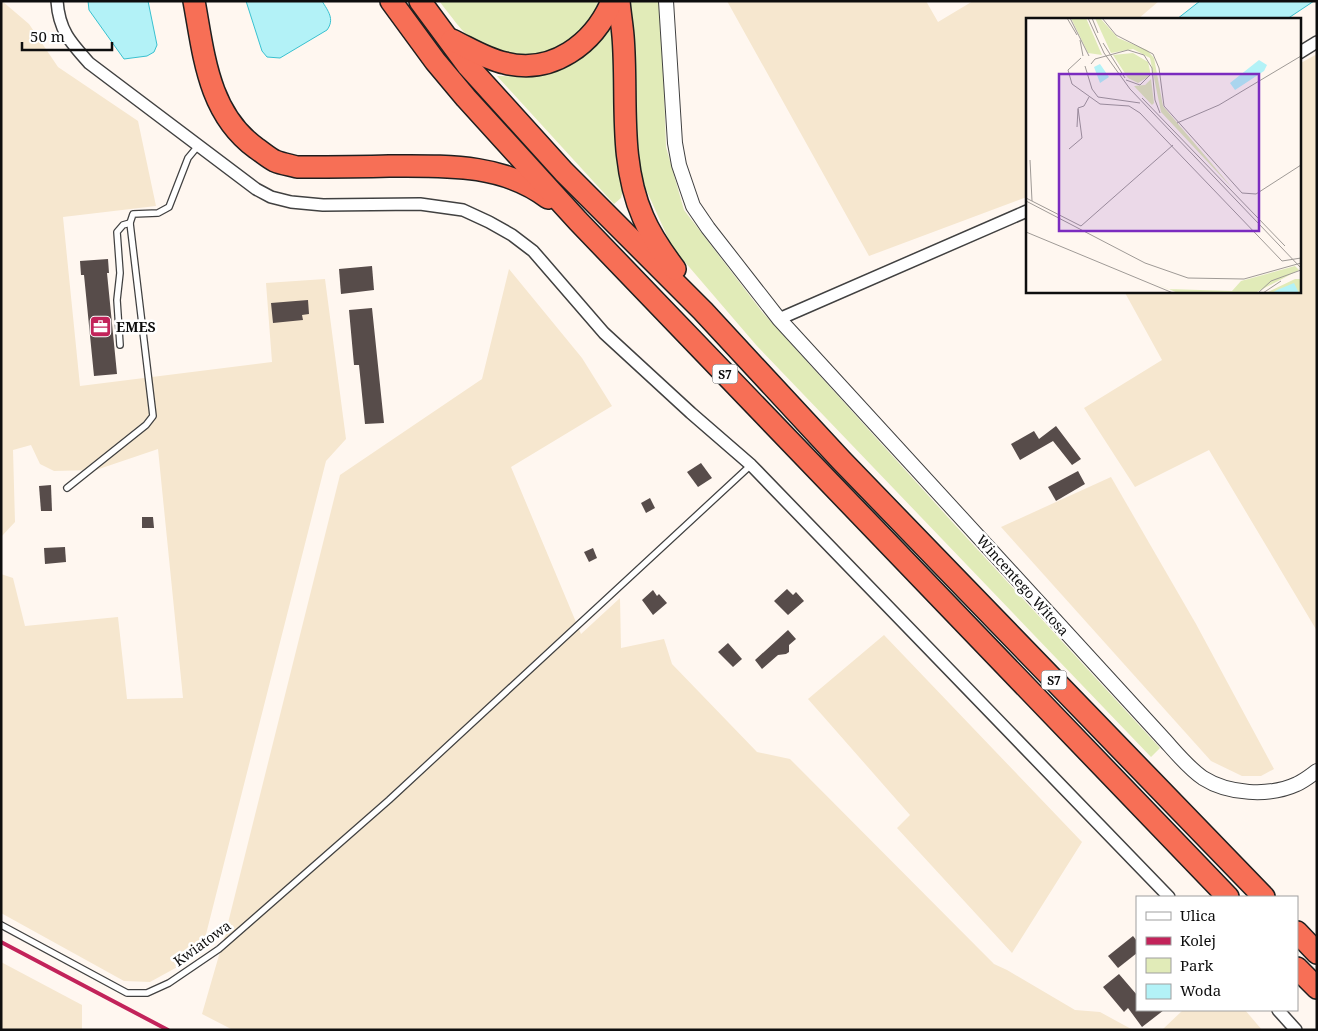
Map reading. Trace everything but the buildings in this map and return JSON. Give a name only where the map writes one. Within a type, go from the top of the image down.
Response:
[{"type":"highway","points":[[194,1],[209,81],[216,98],[228,119],[245,140],[275,160],[297,167],[446,166],[473,168],[497,174],[536,189],[578,221]]},
{"type":"highway","name":"S7","points":[[391,1],[435,61],[466,98],[578,221],[1227,896]]},
{"type":"highway","name":"S7","points":[[420,1],[468,66],[564,172],[703,311],[841,460],[1263,896]]},
{"type":"highway","points":[[445,36],[485,57],[520,66],[535,66],[570,53],[584,42],[605,18],[612,1]]},
{"type":"highway","points":[[619,1],[623,36],[626,145],[634,193],[642,217],[653,238],[703,311]]},
{"type":"highway","points":[[1298,933],[1317,953]]},
{"type":"highway","points":[[1298,969],[1317,988]]},
{"type":"street","points":[[57,1],[63,31],[89,63],[256,189],[278,199],[291,202],[323,205],[420,204],[463,210],[490,222],[533,251],[604,333],[751,466],[1168,896]]},
{"type":"street","name":"Wincentego Witosa","points":[[666,1],[675,143],[684,183],[694,206],[708,228],[779,319],[1161,736],[1202,777],[1216,785],[1237,790],[1266,793],[1296,784],[1317,772]]},
{"type":"street","points":[[1300,52],[1317,42]]},
{"type":"street","points":[[779,319],[1026,210]]},
{"type":"street","points":[[1279,1011],[1296,1030]]},
{"type":"lane","points":[[67,488],[146,425],[154,416],[130,223],[133,214],[158,213],[169,207],[188,158],[198,146]]},
{"type":"lane","points":[[120,345],[117,300],[120,273],[117,232],[123,225],[130,223]]},
{"type":"lane","name":"Kwiatowa","points":[[1,925],[127,993],[147,993],[169,983],[219,950],[389,800],[751,466]]},
{"type":"shaded area","points":[[2,1],[29,24],[58,67],[138,121],[156,206],[63,217],[80,386],[272,362],[266,283],[325,279],[346,439],[326,461],[201,954],[150,982],[124,981],[1,913],[1,574],[13,578],[25,626],[118,617],[127,699],[183,698],[158,449],[96,470],[54,471],[40,464],[31,445],[13,450],[15,522],[1,537]]},
{"type":"shaded area","points":[[727,1],[926,1],[938,22],[973,1],[1159,1],[1139,18],[1026,18],[1026,197],[869,256]]},
{"type":"shaded area","points":[[1317,54],[1317,631],[1209,450],[1135,487],[1084,408],[1162,360],[1125,292],[1300,292],[1300,63]]},
{"type":"shaded area","points":[[509,269],[582,358],[612,406],[511,467],[581,634],[620,598],[621,648],[664,639],[672,664],[757,752],[790,759],[994,964],[1075,1010],[1100,1012],[1133,1030],[233,1030],[202,1014],[226,931],[340,475],[482,379]]},
{"type":"shaded area","points":[[1111,477],[1196,624],[1274,769],[1261,776],[1242,776],[1211,761],[1001,527]]},
{"type":"shaded area","points":[[884,635],[1082,842],[1012,953],[897,828],[910,815],[808,699]]},
{"type":"shaded area","points":[[1,962],[82,1005],[82,1030],[1,1030]]},
{"type":"shaded area","points":[[1182,1011],[1246,1011],[1262,1030],[1162,1030]]},
{"type":"green space","points":[[439,1],[598,1],[595,12],[588,22],[569,40],[545,52],[522,56],[496,51],[475,43]]},
{"type":"green space","points":[[631,1],[661,1],[666,147],[684,210],[763,313],[1160,748],[1151,757],[757,346],[672,247],[645,187],[639,164],[634,132]]},
{"type":"green space","points":[[608,30],[615,33],[623,189],[621,198],[614,204],[497,76],[533,75],[566,66],[587,54]]},
{"type":"water","points":[[88,1],[148,1],[157,45],[154,52],[147,56],[124,59],[89,10]]},
{"type":"water","points":[[246,1],[322,1],[331,19],[327,30],[280,58],[267,57],[262,51]]},
{"type":"water","points":[[1200,1],[1314,1],[1288,18],[1178,18]]},
{"type":"railway","points":[[1,942],[168,1030]]},
{"type":"place","name":"EMES","points":[[100,326]]}]
